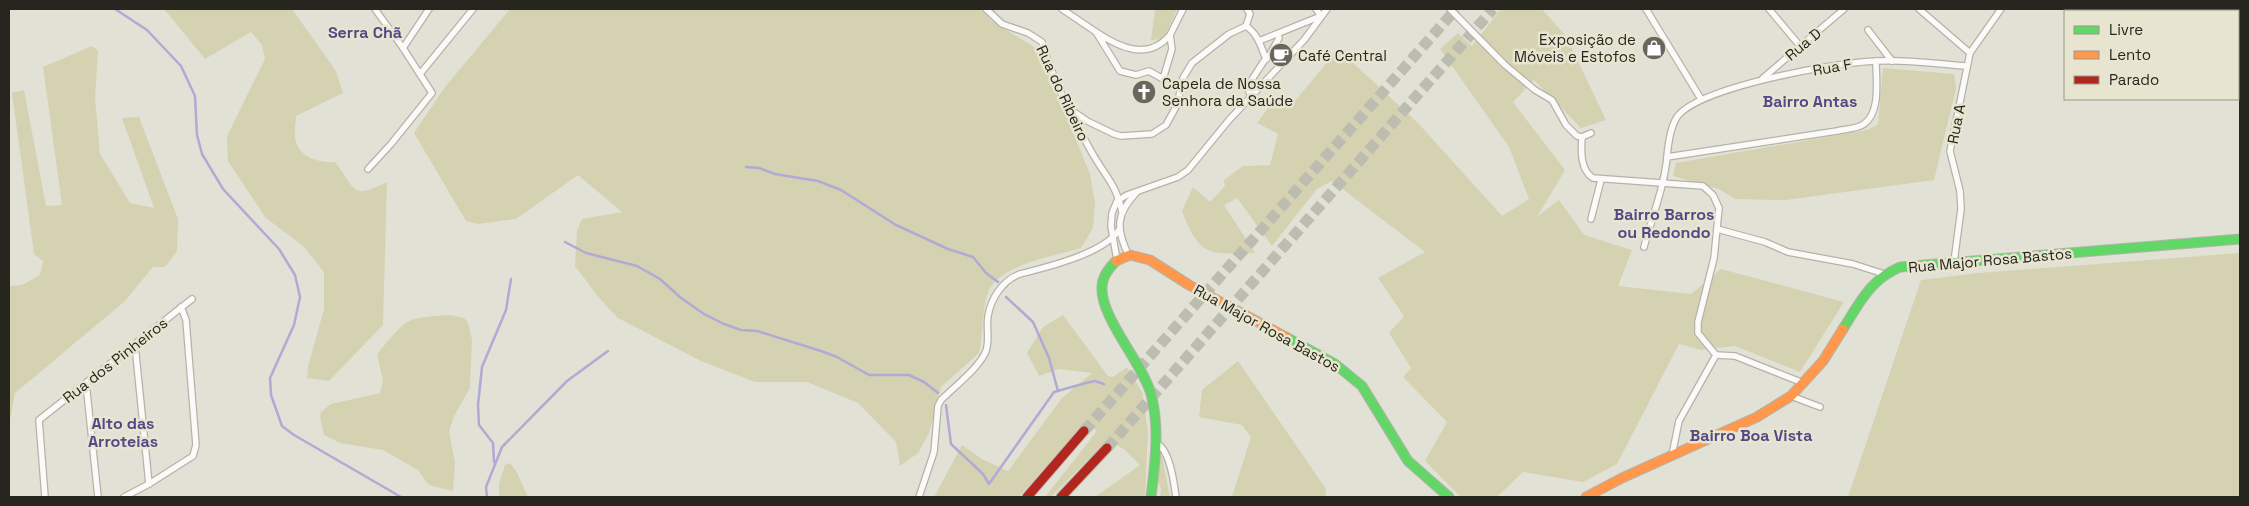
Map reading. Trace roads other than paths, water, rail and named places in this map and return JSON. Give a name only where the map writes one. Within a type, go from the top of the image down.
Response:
[{"type":"main road","name":"Rua Major Rosa Bastos","points":[[1586,497],[1672,455],[1757,417],[1791,396],[1823,361],[1866,292],[1884,274],[1900,267],[2240,239]]},
{"type":"main road","name":"Rua Major Rosa Bastos","points":[[1122,257],[1144,257],[1190,286],[1335,364],[1351,375],[1371,398],[1408,461],[1449,497]]},
{"type":"main road","points":[[1122,257],[1109,268],[1103,278],[1102,292],[1110,312],[1145,379],[1154,413],[1156,443],[1151,497]]},
{"type":"main road","points":[[1027,497],[1084,431]]},
{"type":"main road","points":[[1061,497],[1106,448]]},
{"type":"street","points":[[368,169],[432,93],[375,9]]},
{"type":"street","points":[[403,48],[429,9]]},
{"type":"street","points":[[420,74],[473,9]]},
{"type":"street","name":"Rua do Ribeiro","points":[[986,9],[1002,24],[1028,33],[1042,42],[1053,77],[1067,107],[1092,154],[1114,185],[1122,212]]},
{"type":"street","points":[[1062,9],[1119,46],[1148,50],[1157,48],[1170,35],[1182,9]]},
{"type":"street","points":[[1067,107],[1087,121],[1114,134],[1121,136],[1152,134],[1166,125],[1177,105],[1187,69],[1229,34],[1246,26],[1250,14],[1247,9]]},
{"type":"street","points":[[1316,9],[1321,16]]},
{"type":"street","points":[[1122,257],[1112,238],[1112,213],[1118,200],[1183,174],[1304,40],[1327,9]]},
{"type":"street","points":[[1450,9],[1505,65],[1535,90],[1552,100],[1566,126],[1577,136],[1582,137],[1591,133]]},
{"type":"street","points":[[1646,9],[1701,99]]},
{"type":"street","points":[[1769,9],[1800,46]]},
{"type":"street","name":"Rua D","points":[[1761,80],[1844,9]]},
{"type":"street","points":[[1920,9],[1970,53],[2001,9]]},
{"type":"street","points":[[1259,41],[1321,16]]},
{"type":"street","points":[[1246,26],[1252,30],[1259,41],[1266,59]]},
{"type":"street","points":[[1868,30],[1892,61]]},
{"type":"street","points":[[1096,32],[1120,70],[1136,75],[1149,71],[1163,79],[1172,49],[1170,35]]},
{"type":"street","points":[[1252,96],[1246,87],[1279,38],[1278,34]]},
{"type":"street","name":"Rua A","points":[[1954,262],[1961,209],[1960,191],[1950,151],[1970,53]]},
{"type":"street","points":[[1667,157],[1837,131],[1863,125],[1873,115],[1876,61]]},
{"type":"street","name":"Rua F","points":[[1644,248],[1657,200],[1664,184],[1672,126],[1677,116],[1701,99],[1761,80],[1853,63],[1892,61],[1967,66]]},
{"type":"street","points":[[1582,137],[1581,147],[1584,166],[1588,175],[1601,180],[1703,186],[1713,195],[1719,208],[1714,258],[1698,322],[1698,333],[1716,355],[1735,356],[1803,383]]},
{"type":"street","points":[[1591,220],[1601,180]]},
{"type":"street","points":[[1122,257],[1119,230],[1122,212],[1137,191]]},
{"type":"street","points":[[1717,229],[1765,242],[1788,252],[1853,264],[1884,274]]},
{"type":"street","points":[[919,497],[934,452],[938,406],[941,400],[980,361],[986,350],[988,315],[1001,286],[1011,277],[1063,262],[1112,238],[1119,230]]},
{"type":"street","name":"Rua dos Pinheiros","points":[[45,497],[39,420],[192,299]]},
{"type":"street","points":[[124,497],[149,484],[193,456],[196,445],[186,320],[181,307]]},
{"type":"street","points":[[135,345],[149,484]]},
{"type":"street","points":[[1672,455],[1679,421],[1716,355]]},
{"type":"street","points":[[86,383],[98,497]]},
{"type":"street","points":[[1791,396],[1820,407]]},
{"type":"street","points":[[1156,443],[1161,445],[1166,454],[1176,497]]},
{"type":"waterway","points":[[115,9],[147,30],[181,66],[195,96],[197,135],[202,154],[223,189],[279,249],[295,275],[300,297],[294,325],[270,378],[271,395],[282,426],[294,435],[401,497]]},
{"type":"waterway","points":[[746,167],[818,181],[841,190],[896,225],[948,249],[973,257],[986,273],[998,282]]},
{"type":"waterway","points":[[565,242],[586,253],[637,266],[660,279],[681,298],[704,314],[724,324],[741,330],[757,331],[821,351],[837,357],[869,375],[909,375],[924,382],[938,393]]},
{"type":"waterway","points":[[494,462],[493,443],[479,425],[478,405],[482,367],[506,310],[511,279]]},
{"type":"waterway","points":[[1006,297],[1033,322],[1049,358],[1058,391]]},
{"type":"waterway","points":[[487,497],[486,487],[502,447],[567,381],[608,351]]},
{"type":"waterway","points":[[946,405],[951,444],[983,474],[989,484],[1054,392],[1095,381],[1104,384]]},
{"type":"tunnel","points":[[1084,431],[1456,9]]},
{"type":"tunnel","points":[[1107,448],[1493,9]]},
{"type":"place","name":"Exposição de Móveis e Estofos","points":[[1654,48]]},
{"type":"place","name":"Café Central","points":[[1281,55]]},
{"type":"place","name":"Capela de Nossa Senhora da Saúde","points":[[1144,92]]},
{"type":"district","name":"Serra Chã","points":[[365,32]]},
{"type":"district","name":"Bairro Antas","points":[[1810,101]]},
{"type":"district","name":"Bairro Barros ou Redondo","points":[[1664,223]]},
{"type":"district","name":"Alto das Arroteias","points":[[123,432]]},
{"type":"district","name":"Bairro Boa Vista","points":[[1751,435]]}]
